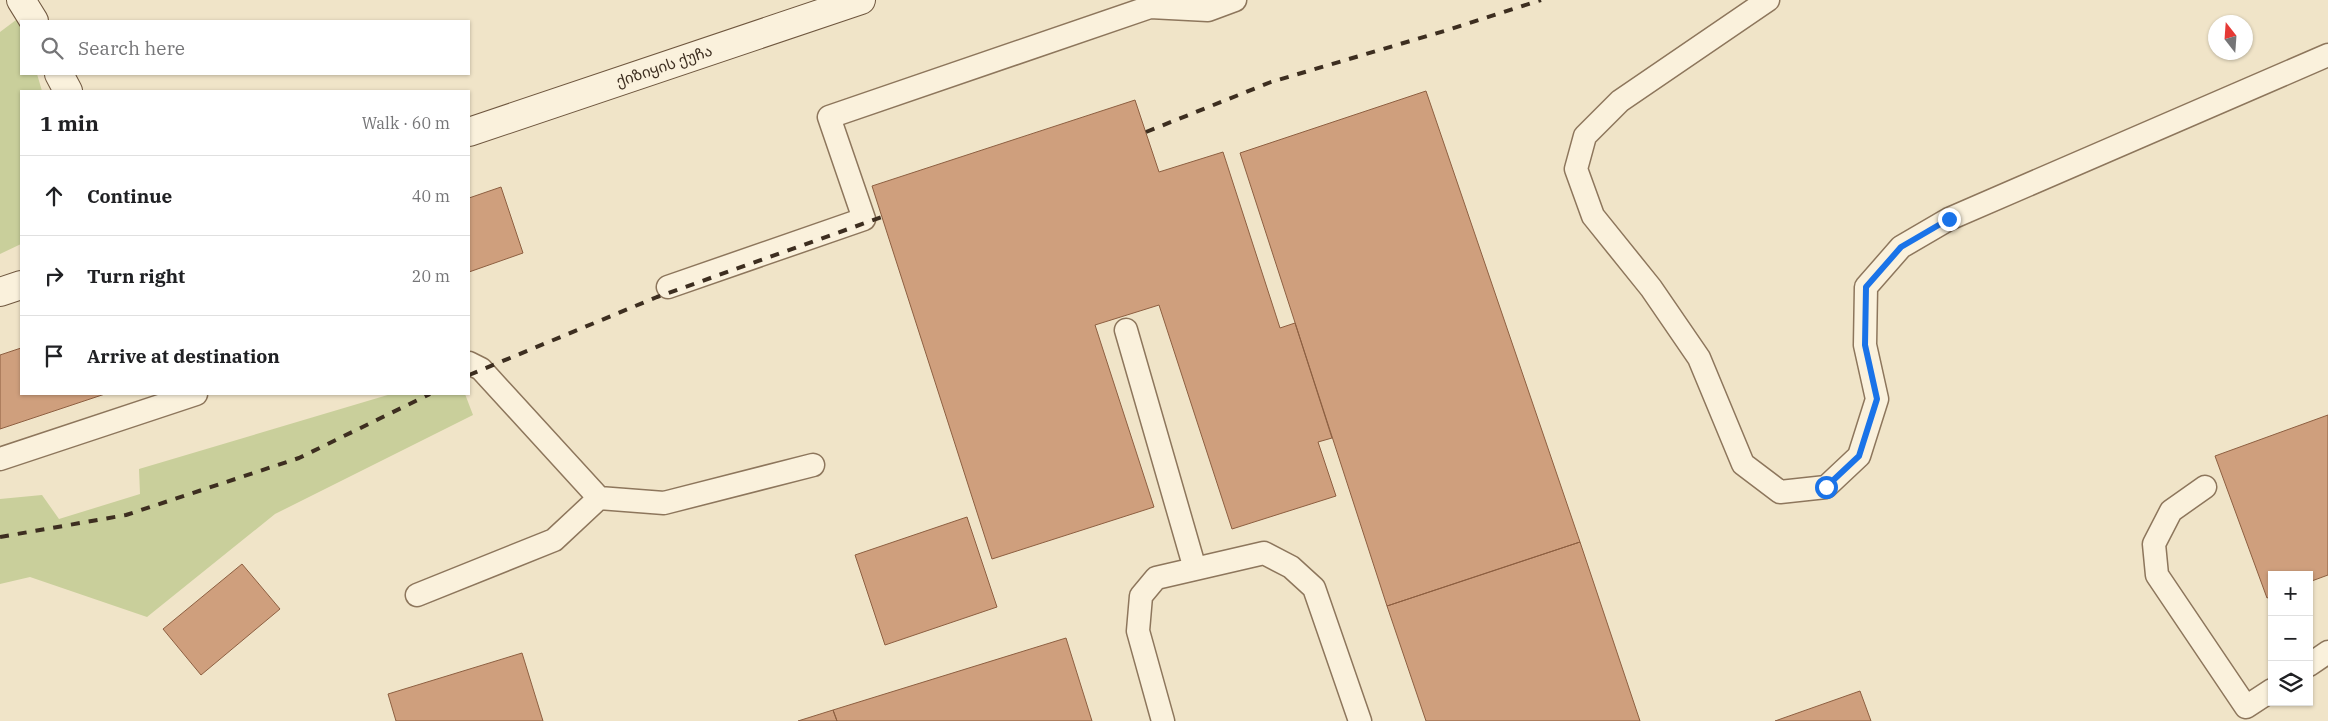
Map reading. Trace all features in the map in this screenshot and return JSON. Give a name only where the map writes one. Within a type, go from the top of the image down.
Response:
[{"type":"street","points":[[21,0],[33,20]]},
{"type":"street","name":"ქიზიყის ქუჩა","points":[[470,132],[861,0]]},
{"type":"street","points":[[60,75],[67,90]]},
{"type":"street","points":[[0,292],[20,284]]},
{"type":"lane","points":[[668,287],[864,219],[829,117],[1150,7],[1208,10],[1234,0]]},
{"type":"lane","points":[[1768,0],[1620,101],[1585,136],[1576,169],[1594,216],[1651,288],[1699,358],[1743,464],[1780,492],[1826,487],[1859,456],[1877,399],[1865,345],[1866,287],[1901,247],[1949,219],[2328,56]]},
{"type":"lane","points":[[1126,330],[1195,569]]},
{"type":"lane","points":[[470,364],[481,369],[599,498],[664,503],[813,465]]},
{"type":"lane","points":[[0,459],[193,395]]},
{"type":"lane","points":[[2205,487],[2171,511],[2154,544],[2157,575],[2251,714],[2268,695]]},
{"type":"lane","points":[[417,595],[554,540],[599,498]]},
{"type":"lane","points":[[1163,721],[1138,631],[1141,596],[1156,578],[1264,552],[1291,567],[1314,588],[1360,721]]},
{"type":"lane","points":[[2313,662],[2328,652]]},
{"type":"green space","points":[[20,17],[20,75],[37,75],[42,90],[20,90],[20,244],[0,254],[0,32]]},
{"type":"green space","points":[[388,395],[465,395],[473,415],[275,514],[147,617],[30,577],[0,584],[0,499],[42,495],[59,519],[140,494],[139,469]]},
{"type":"building","points":[[1426,91],[1580,542],[1387,606],[1240,153]]},
{"type":"building","points":[[1135,100],[1159,172],[1223,152],[1280,328],[1295,323],[1332,438],[1318,442],[1336,496],[1232,529],[1159,305],[1095,325],[1154,507],[992,559],[872,186]]},
{"type":"building","points":[[501,187],[523,253],[470,272],[470,198]]},
{"type":"building","points":[[20,348],[20,395],[102,395],[0,429],[0,355]]},
{"type":"building","points":[[2328,415],[2328,575],[2313,581],[2313,571],[2268,571],[2267,598],[2215,456]]},
{"type":"building","points":[[967,517],[997,607],[885,645],[855,555]]},
{"type":"building","points":[[1580,542],[1640,721],[1426,721],[1387,606]]},
{"type":"building","points":[[242,564],[280,609],[201,675],[163,629]]},
{"type":"building","points":[[1066,638],[1092,721],[837,721],[833,710]]},
{"type":"building","points":[[522,653],[543,721],[396,721],[388,694]]},
{"type":"building","points":[[1860,691],[1871,721],[1775,721]]},
{"type":"building","points":[[833,710],[837,721],[798,721]]},
{"type":"railway","points":[[1146,132],[1271,82],[1451,29],[1541,0]]},
{"type":"railway","points":[[470,375],[657,297],[882,217]]},
{"type":"railway","points":[[0,537],[126,515],[299,458],[428,395]]},
{"type":"route","points":[[1826,487],[1859,456],[1877,399],[1865,345],[1866,287],[1901,247],[1949,219]]}]
